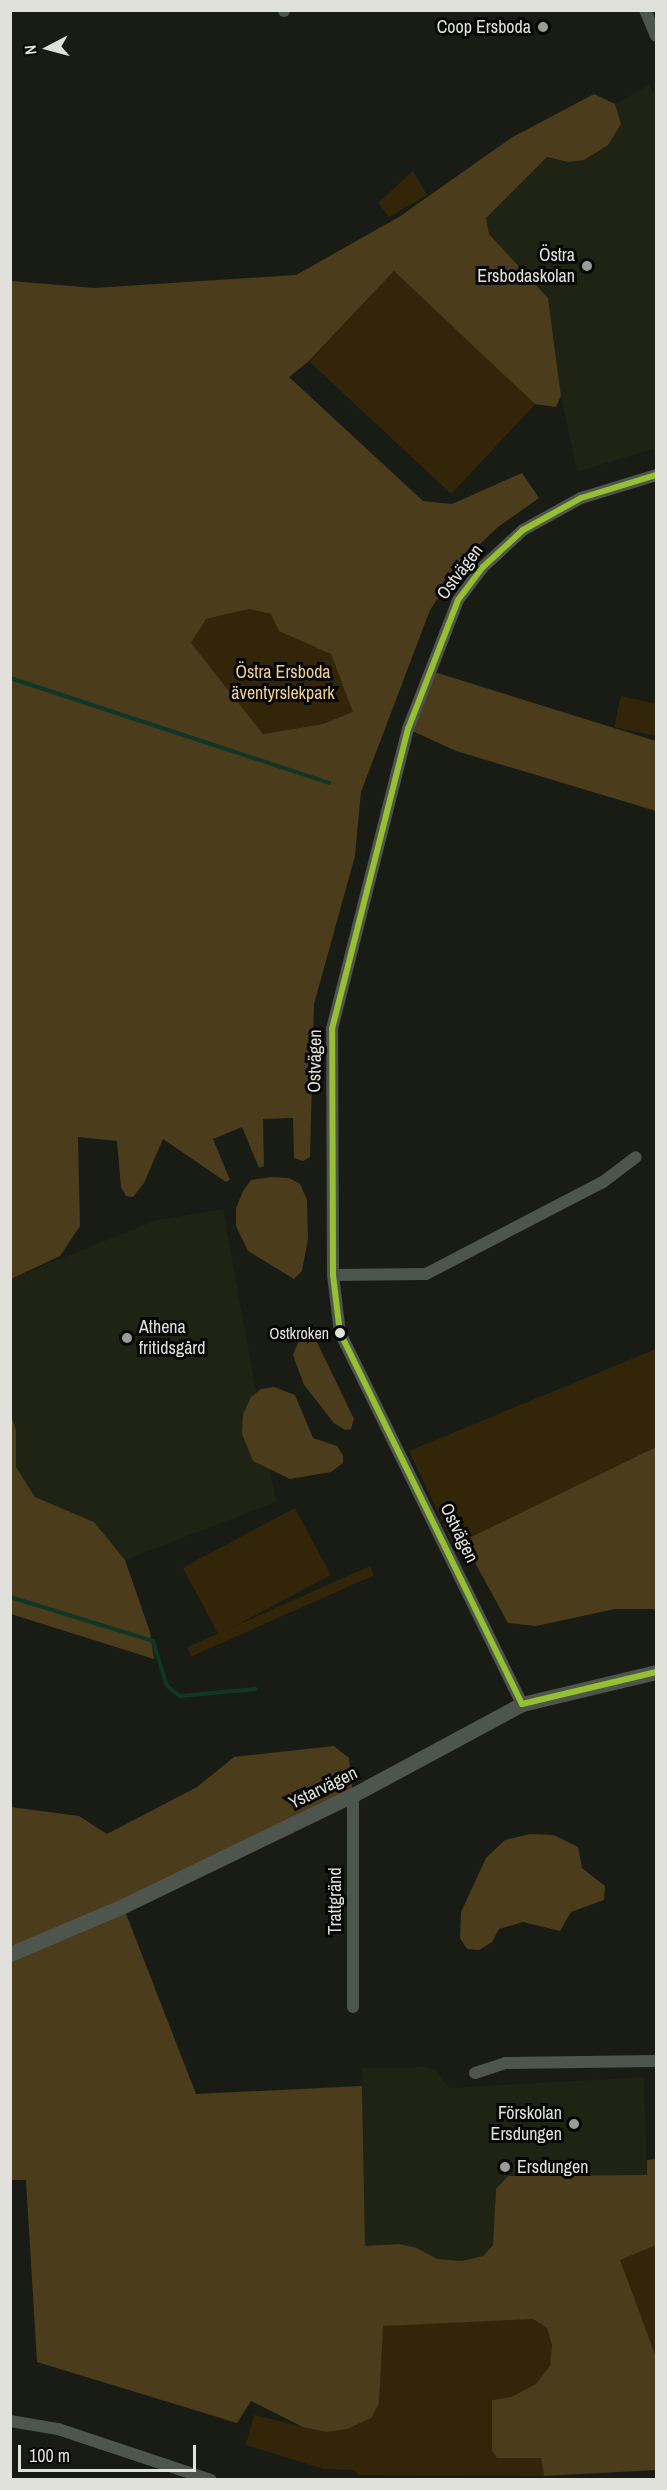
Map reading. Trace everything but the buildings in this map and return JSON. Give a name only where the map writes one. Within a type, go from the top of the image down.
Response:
[{"type":"street","points":[[645,10],[657,36]]},
{"type":"street","name":"Ostvägen","points":[[522,1704],[343,1342],[336,1312],[333,1275],[332,1029],[408,729],[443,631],[458,600],[483,567],[523,530],[581,498],[657,474]]},
{"type":"street","points":[[333,1275],[426,1274],[603,1182],[636,1157]]},
{"type":"street","name":"Ystarvägen","points":[[10,1954],[123,1906],[353,1795],[522,1704],[657,1672]]},
{"type":"street","name":"Trattgränd","points":[[353,1795],[353,2007]]},
{"type":"street","points":[[475,2073],[504,2063],[657,2061]]},
{"type":"street","points":[[10,2421],[58,2429],[211,2480]]},
{"type":"shaded area","name":"Östra Ersbodaskolan","points":[[649,85],[656,96],[656,448],[577,472],[561,396],[548,298],[489,234],[486,218],[547,157],[568,162],[621,124],[615,104]]},
{"type":"shaded area","points":[[594,94],[615,104],[621,124],[608,145],[584,160],[568,162],[547,157],[486,218],[489,234],[548,298],[561,396],[556,407],[535,404],[394,271],[309,361],[289,377],[423,501],[452,504],[522,473],[539,498],[498,527],[465,558],[430,610],[361,792],[355,856],[314,1004],[310,1157],[303,1161],[294,1158],[293,1118],[263,1119],[264,1166],[259,1168],[242,1127],[213,1139],[230,1180],[226,1182],[163,1139],[144,1183],[133,1197],[126,1196],[121,1187],[117,1141],[78,1137],[80,1226],[60,1256],[11,1279],[11,281],[94,288],[296,275],[399,217],[511,138]],"holes":[[[249,609],[271,614],[279,631],[331,654],[353,712],[323,724],[263,734],[191,643],[206,619]]]},
{"type":"shaded area","points":[[428,670],[656,741],[656,811],[456,751],[408,729]]},
{"type":"shaded area","points":[[272,1177],[289,1178],[300,1184],[307,1200],[308,1239],[302,1271],[294,1279],[248,1251],[236,1226],[236,1208],[243,1191],[251,1180]]},
{"type":"shaded area","points":[[223,1209],[276,1502],[125,1560],[94,1522],[35,1497],[16,1467],[16,1430],[10,1412],[10,1279],[157,1220]]},
{"type":"shaded area","points":[[308,1333],[313,1334],[354,1419],[351,1429],[345,1430],[334,1423],[304,1385],[293,1355],[300,1338]]},
{"type":"shaded area","points":[[274,1387],[295,1395],[313,1438],[337,1446],[343,1455],[343,1463],[331,1472],[290,1479],[253,1461],[242,1434],[243,1414],[251,1397],[261,1389]]},
{"type":"shaded area","points":[[10,1412],[16,1430],[16,1467],[35,1497],[94,1522],[125,1560],[150,1632],[154,1659],[11,1614]]},
{"type":"shaded area","points":[[656,1447],[656,1609],[615,1609],[536,1626],[508,1623],[468,1550],[471,1537]]},
{"type":"shaded area","points":[[334,1746],[349,1758],[353,1795],[123,1906],[196,2094],[362,2086],[365,2246],[399,2244],[417,2248],[437,2259],[462,2261],[483,2256],[493,2245],[496,2189],[508,2176],[647,2175],[647,2160],[656,2159],[656,2245],[620,2260],[656,2357],[656,2470],[544,2476],[541,2458],[497,2458],[492,2451],[492,2400],[511,2397],[536,2384],[550,2366],[552,2345],[547,2328],[533,2319],[383,2326],[379,2403],[371,2418],[347,2429],[326,2432],[303,2427],[251,2401],[237,2423],[37,2362],[26,2180],[11,2180],[11,1807],[79,1816],[107,1834],[197,1787],[234,1757]]},
{"type":"shaded area","points":[[530,1834],[554,1835],[578,1847],[582,1868],[605,1886],[604,1900],[571,1912],[560,1931],[523,1922],[499,1929],[492,1942],[479,1950],[467,1949],[460,1938],[461,1912],[486,1858],[505,1840]]},
{"type":"shaded area","name":"Ersdungen","points":[[425,2067],[436,2070],[449,2088],[644,2077],[647,2175],[508,2176],[496,2189],[493,2245],[483,2256],[462,2261],[437,2259],[417,2248],[399,2244],[365,2246],[362,2068]]},
{"type":"green space","points":[[413,171],[427,195],[389,217],[378,203]]},
{"type":"green space","points":[[394,271],[536,403],[451,494],[309,362]]},
{"type":"green space","name":"Östra Ersboda äventyrslekpark","points":[[249,609],[271,614],[331,654],[354,712],[323,724],[263,734],[190,643],[206,619]]},
{"type":"green space","points":[[621,696],[656,704],[656,736],[614,727]]},
{"type":"green space","points":[[656,1349],[656,1447],[471,1537],[468,1550],[459,1556],[409,1451]]},
{"type":"green space","points":[[295,1508],[331,1575],[219,1635],[183,1568]]},
{"type":"green space","points":[[370,1566],[374,1575],[191,1656],[187,1647]]},
{"type":"green space","points":[[656,2245],[656,2357],[619,2259]]},
{"type":"green space","points":[[485,2319],[533,2319],[547,2328],[552,2345],[550,2366],[536,2384],[511,2397],[492,2400],[492,2451],[498,2458],[541,2458],[544,2476],[359,2475],[354,2470],[324,2469],[246,2445],[254,2415],[326,2432],[379,2403],[382,2326]]},
{"type":"waterway","points":[[10,678],[329,783]]},
{"type":"waterway","points":[[10,1597],[153,1641],[167,1686],[180,1696],[256,1689]]},
{"type":"transit line","points":[[522,1704],[340,1333],[333,1275],[332,1029],[408,729],[458,600],[483,567],[523,530],[581,498],[656,475]]},
{"type":"transit line","points":[[522,1704],[656,1672]]},
{"type":"place","name":"Coop Ersboda","points":[[543,27]]},
{"type":"place","name":"Östra Ersbodaskolan","points":[[587,266]]},
{"type":"place","name":"Ostkroken","points":[[340,1333]]},
{"type":"place","name":"Athena fritidsgård","points":[[127,1338]]},
{"type":"place","name":"Förskolan Ersdungen","points":[[574,2124]]},
{"type":"place","name":"Ersdungen","points":[[505,2167]]}]
